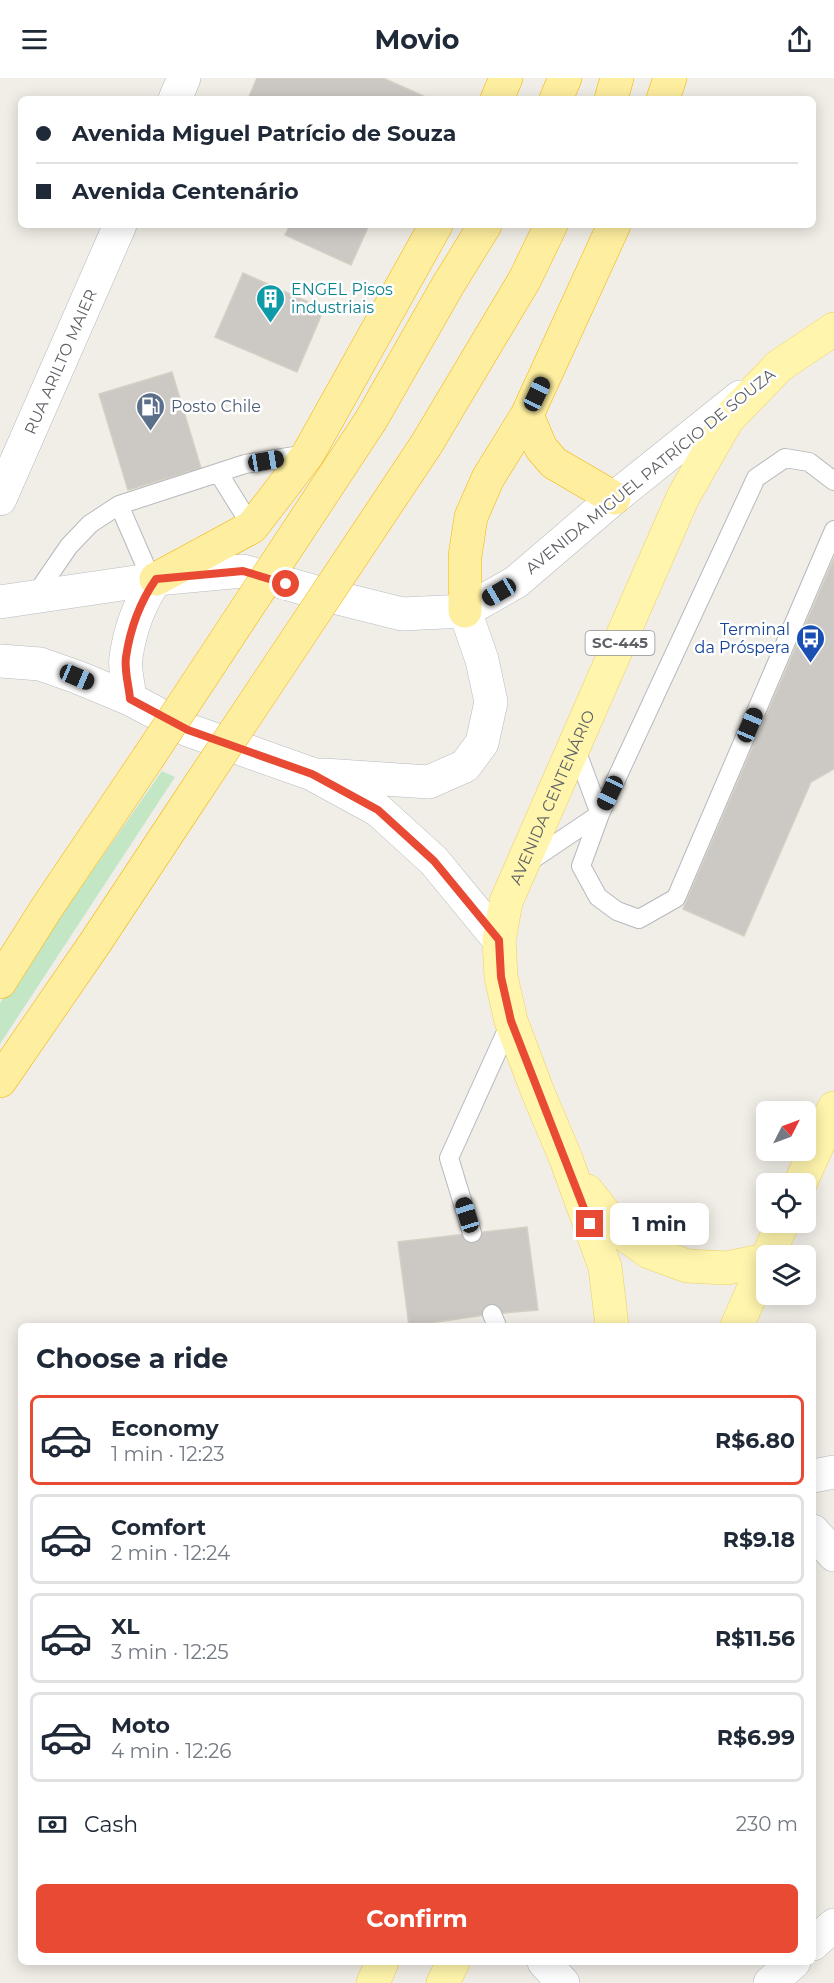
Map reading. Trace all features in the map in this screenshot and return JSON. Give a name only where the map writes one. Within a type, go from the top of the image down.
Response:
[{"type":"highway","points":[[498,96],[506,78]]},
{"type":"highway","points":[[557,96],[565,78]]},
{"type":"highway","points":[[612,96],[617,78]]},
{"type":"highway","points":[[664,96],[670,78]]},
{"type":"highway","points":[[156,579],[252,527],[308,454],[434,228]]},
{"type":"highway","points":[[0,982],[371,420],[483,228]]},
{"type":"highway","points":[[0,1081],[95,944],[426,444],[525,279],[550,228]]},
{"type":"highway","points":[[465,611],[465,556],[471,517],[488,478],[527,415],[613,228]]},
{"type":"highway","points":[[527,415],[541,448],[554,464],[614,498]]},
{"type":"main road","points":[[176,96],[184,78]]},
{"type":"main road","name":"RUA ARILTO MAIER","points":[[0,499],[119,228]]},
{"type":"main road","name":"AVENIDA CENTENÁRIO","points":[[612,1323],[605,1267],[566,1159],[511,1021],[501,977],[499,940],[506,902],[683,497],[727,420],[779,366],[834,329]]},
{"type":"main road","name":"AVENIDA MIGUEL PATRÍCIO DE SOUZA","points":[[0,602],[156,579],[243,571],[402,614],[465,611],[516,582],[614,498],[779,366]]},
{"type":"main road","points":[[130,699],[126,659],[135,620],[145,595],[156,579]]},
{"type":"main road","points":[[312,774],[429,782],[465,766],[482,743],[491,702],[482,660],[465,611]]},
{"type":"main road","points":[[0,661],[40,664],[77,677],[130,699],[188,730],[312,774],[378,810],[434,861],[499,940]]},
{"type":"main road","points":[[805,1173],[834,1108]]},
{"type":"main road","points":[[566,1159],[592,1198],[617,1229],[650,1252],[687,1266],[727,1268],[756,1262]]},
{"type":"main road","points":[[738,1323],[756,1283]]},
{"type":"main road","points":[[816,1475],[834,1472]]},
{"type":"main road","points":[[816,1534],[834,1555]]},
{"type":"main road","points":[[816,1941],[834,1925]]},
{"type":"main road","points":[[373,1983],[381,1965]]},
{"type":"main road","points":[[443,1983],[452,1965]]},
{"type":"main road","points":[[547,1965],[563,1983]]},
{"type":"main road","points":[[770,1983],[791,1965]]},
{"type":"lane","points":[[34,597],[69,546],[90,524],[119,505],[245,464],[308,454]]},
{"type":"lane","points":[[834,481],[809,462],[785,458],[756,478],[600,814],[581,866],[598,897],[617,911],[639,919],[676,898],[834,530]]},
{"type":"lane","points":[[219,474],[252,527]]},
{"type":"lane","points":[[119,505],[146,567],[156,579]]},
{"type":"lane","points":[[575,747],[600,814]]},
{"type":"lane","points":[[522,866],[600,814]]},
{"type":"lane","points":[[472,1233],[449,1158],[511,1021]]},
{"type":"green space","points":[[162,771],[175,777],[0,1044],[0,1003]]},
{"type":"building","points":[[257,78],[383,78],[424,96],[249,96]]},
{"type":"building","points":[[288,228],[368,228],[351,265],[285,235]]},
{"type":"building","name":"ENGEL Pisos industriais","points":[[243,273],[324,309],[297,372],[215,337]]},
{"type":"building","name":"Posto Chile","points":[[172,372],[201,468],[128,490],[99,394]]},
{"type":"building","name":"Terminal da Próspera","points":[[834,558],[834,769],[811,782],[744,936],[683,909]]},
{"type":"building","points":[[527,1227],[538,1310],[430,1323],[409,1323],[398,1242]]},
{"type":"place","name":"ENGEL Pisos industriais","points":[[270,324]]},
{"type":"place","name":"Posto Chile","points":[[150,432]]},
{"type":"place","name":"Terminal da Próspera","points":[[811,664]]},
{"type":"route","points":[[286,584],[243,571],[156,579],[145,595],[135,620],[126,659],[130,699],[188,730],[312,774],[378,810],[434,861],[499,940],[501,977],[511,1021],[590,1224]]}]
